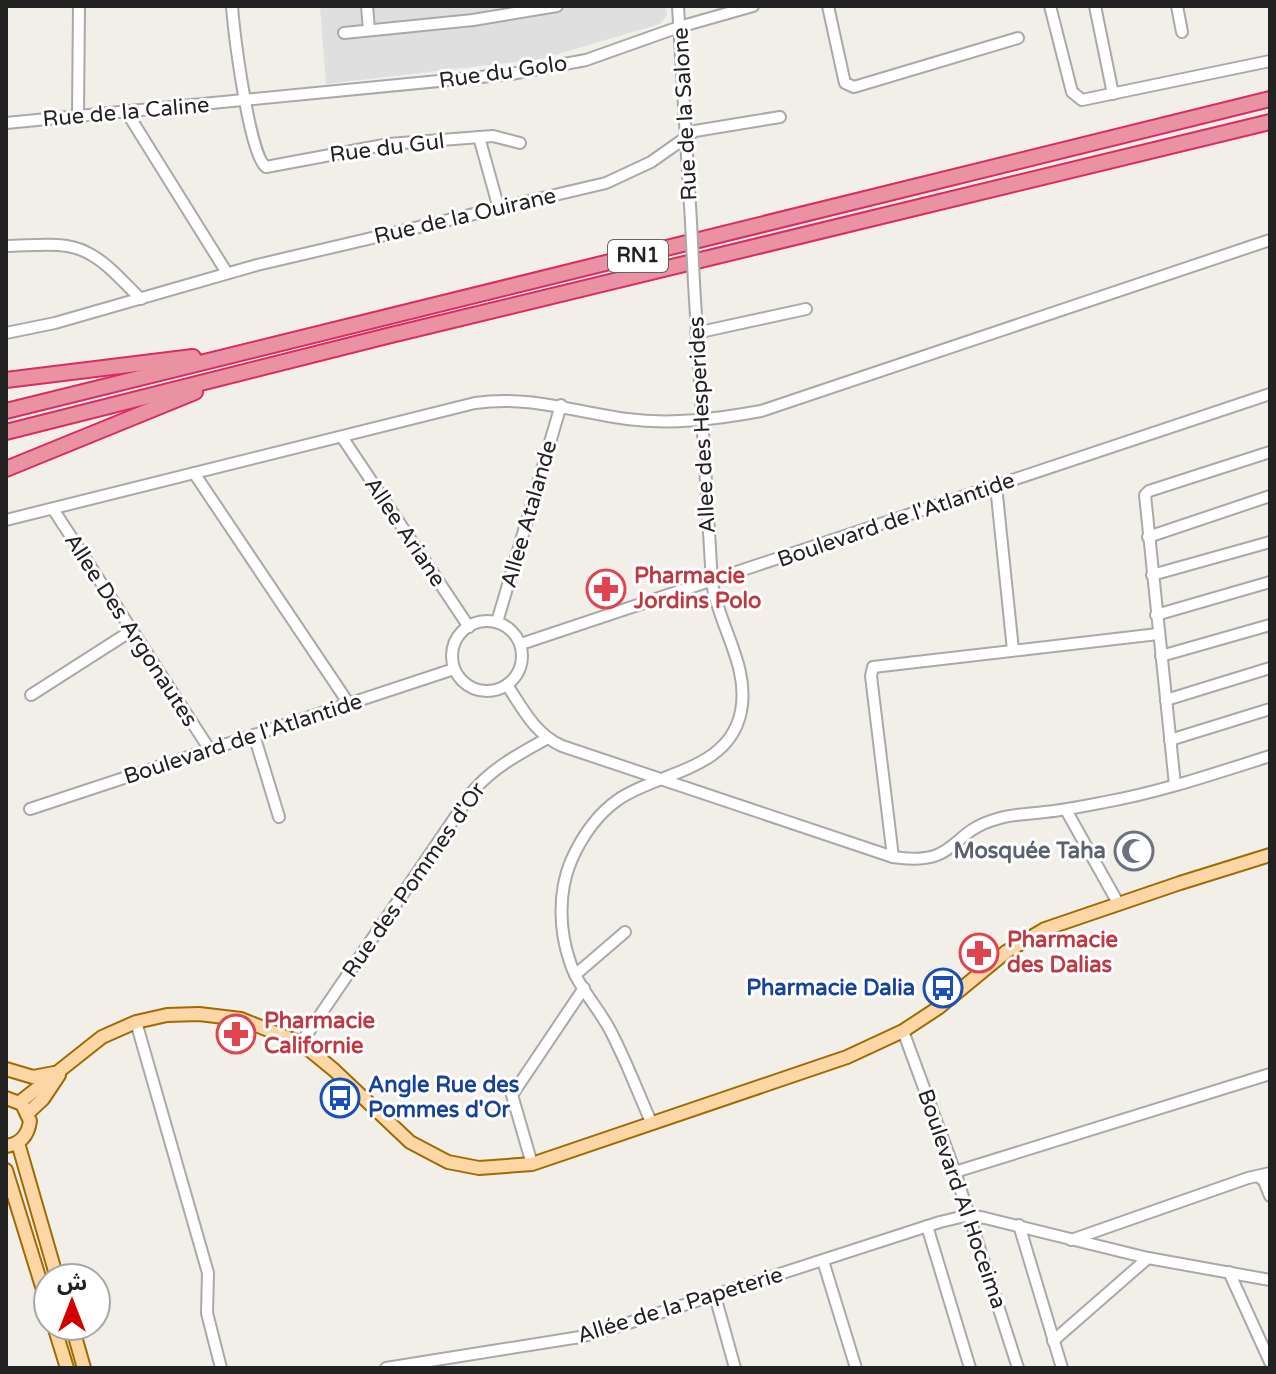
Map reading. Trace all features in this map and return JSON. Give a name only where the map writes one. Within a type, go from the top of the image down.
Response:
[{"type":"highway","name":"RN1","points":[[6,411],[1270,99]]},
{"type":"highway","name":"RN1","points":[[6,432],[1270,122]]},
{"type":"highway","points":[[6,380],[264,348]]},
{"type":"highway","points":[[6,469],[236,375]]},
{"type":"main road","points":[[24,1108],[43,1099],[61,1071],[102,1037],[136,1022],[183,1015],[241,1019],[301,1043],[410,1142],[448,1162],[479,1168],[532,1164],[847,1057],[903,1031],[938,1008],[1006,952],[1045,929],[1270,855]]},
{"type":"main road","points":[[6,1069],[33,1077],[61,1071]]},
{"type":"main road","points":[[6,1098],[24,1108]]},
{"type":"main road","points":[[24,1108],[28,1130],[12,1144],[52,1262]]},
{"type":"main road","points":[[6,1170],[34,1262]]},
{"type":"main road","points":[[59,1342],[67,1368]]},
{"type":"main road","points":[[77,1342],[84,1368]]},
{"type":"street","points":[[78,116],[79,6]]},
{"type":"street","points":[[232,6],[246,101]]},
{"type":"street","points":[[367,6],[369,30]]},
{"type":"street","points":[[344,33],[473,20],[557,6]]},
{"type":"street","name":"Rue de la Salone","points":[[678,6],[694,283]]},
{"type":"street","name":"Rue du Golo","points":[[246,101],[511,74],[586,60],[679,27],[753,6]]},
{"type":"street","points":[[828,6],[844,79],[854,87],[1018,38]]},
{"type":"street","points":[[1050,6],[1075,96],[1082,100],[1270,61]]},
{"type":"street","points":[[1095,6],[1113,94]]},
{"type":"street","points":[[1177,6],[1182,32]]},
{"type":"street","name":"Rue de la Caline","points":[[6,123],[246,101]]},
{"type":"street","name":"Rue du Gul","points":[[246,101],[258,159],[269,168],[389,144],[493,136],[520,143]]},
{"type":"street","points":[[126,111],[227,273]]},
{"type":"street","name":"Rue de la Ouirane","points":[[6,333],[55,323],[227,273],[606,183],[651,162],[685,135],[780,117]]},
{"type":"street","points":[[479,137],[499,209]]},
{"type":"street","points":[[6,520],[475,403],[523,400],[631,420],[701,420],[781,406],[1270,240]]},
{"type":"street","points":[[6,246],[79,249],[91,254],[141,299]]},
{"type":"street","name":"Allee des Hesperides","points":[[652,1124],[610,1029],[575,975],[564,934],[561,904],[566,872],[580,841],[595,819],[618,800],[702,763],[719,750],[731,734],[741,711],[742,685],[735,653],[715,603],[712,582],[694,283]]},
{"type":"street","points":[[696,333],[806,309]]},
{"type":"street","name":"Boulevard de l'Atlantide","points":[[521,644],[1270,394]]},
{"type":"street","name":"Allee Atalande","points":[[497,622],[561,405]]},
{"type":"street","name":"Allee Ariane","points":[[342,437],[469,627]]},
{"type":"street","points":[[1175,785],[1144,502],[1146,493],[1270,452]]},
{"type":"street","points":[[194,473],[349,704]]},
{"type":"street","points":[[996,486],[1013,650]]},
{"type":"street","points":[[1148,537],[1270,496]]},
{"type":"street","name":"Allee Des Argonautes","points":[[53,509],[210,750]]},
{"type":"street","points":[[1152,575],[1270,542]]},
{"type":"street","points":[[1156,615],[1270,582]]},
{"type":"street","points":[[481,622],[497,622],[513,632],[521,644],[521,665],[517,675],[507,685],[491,691],[477,690],[465,683],[454,669],[454,644],[469,627],[481,622]]},
{"type":"street","points":[[1161,656],[1270,625]]},
{"type":"street","points":[[31,695],[131,631]]},
{"type":"street","points":[[893,857],[871,676],[873,667],[1158,634]]},
{"type":"street","points":[[1166,700],[1270,668]]},
{"type":"street","name":"Boulevard de l'Atlantide","points":[[30,809],[454,669]]},
{"type":"street","points":[[507,685],[546,739],[893,857],[927,860],[942,855],[970,833],[997,819],[1066,810],[1135,796],[1270,756]]},
{"type":"street","points":[[1170,740],[1270,709]]},
{"type":"street","points":[[254,735],[279,817]]},
{"type":"street","name":"Rue des Pommes d'Or","points":[[301,1043],[473,791],[486,775],[502,763],[546,739]]},
{"type":"street","points":[[1066,810],[1118,903]]},
{"type":"street","points":[[575,975],[625,932]]},
{"type":"street","points":[[532,1164],[512,1095],[517,1083],[584,988]]},
{"type":"street","points":[[136,1022],[208,1273],[207,1313],[221,1368]]},
{"type":"street","name":"Boulevard Al Hoceima","points":[[903,1031],[955,1172],[1018,1368]]},
{"type":"street","points":[[955,1172],[1270,1074]]},
{"type":"street","points":[[1069,1240],[1270,1173]]},
{"type":"street","points":[[1258,1176],[1264,1181],[1270,1196]]},
{"type":"street","points":[[969,1215],[1148,1258],[1270,1280]]},
{"type":"street","name":"Allée de la Papeterie","points":[[386,1368],[580,1337],[969,1215]]},
{"type":"street","points":[[1019,1225],[1062,1368]]},
{"type":"street","points":[[927,1226],[970,1368]]},
{"type":"street","points":[[1053,1341],[1148,1258]]},
{"type":"street","points":[[823,1261],[856,1368]]},
{"type":"street","points":[[1229,1272],[1270,1362]]},
{"type":"street","points":[[715,1296],[735,1368]]},
{"type":"shaded area","points":[[320,6],[666,6],[667,15],[660,24],[541,59],[326,84]]},
{"type":"place","name":"Pharmacie Jordins Polo","points":[[606,589]]},
{"type":"place","name":"Mosquée Taha","points":[[1134,851]]},
{"type":"place","name":"Pharmacie des Dalias","points":[[979,953]]},
{"type":"place","name":"Pharmacie Dalia","points":[[943,988]]},
{"type":"place","name":"Pharmacie Californie","points":[[236,1034]]},
{"type":"place","name":"Angle Rue des Pommes d'Or","points":[[340,1098]]}]
